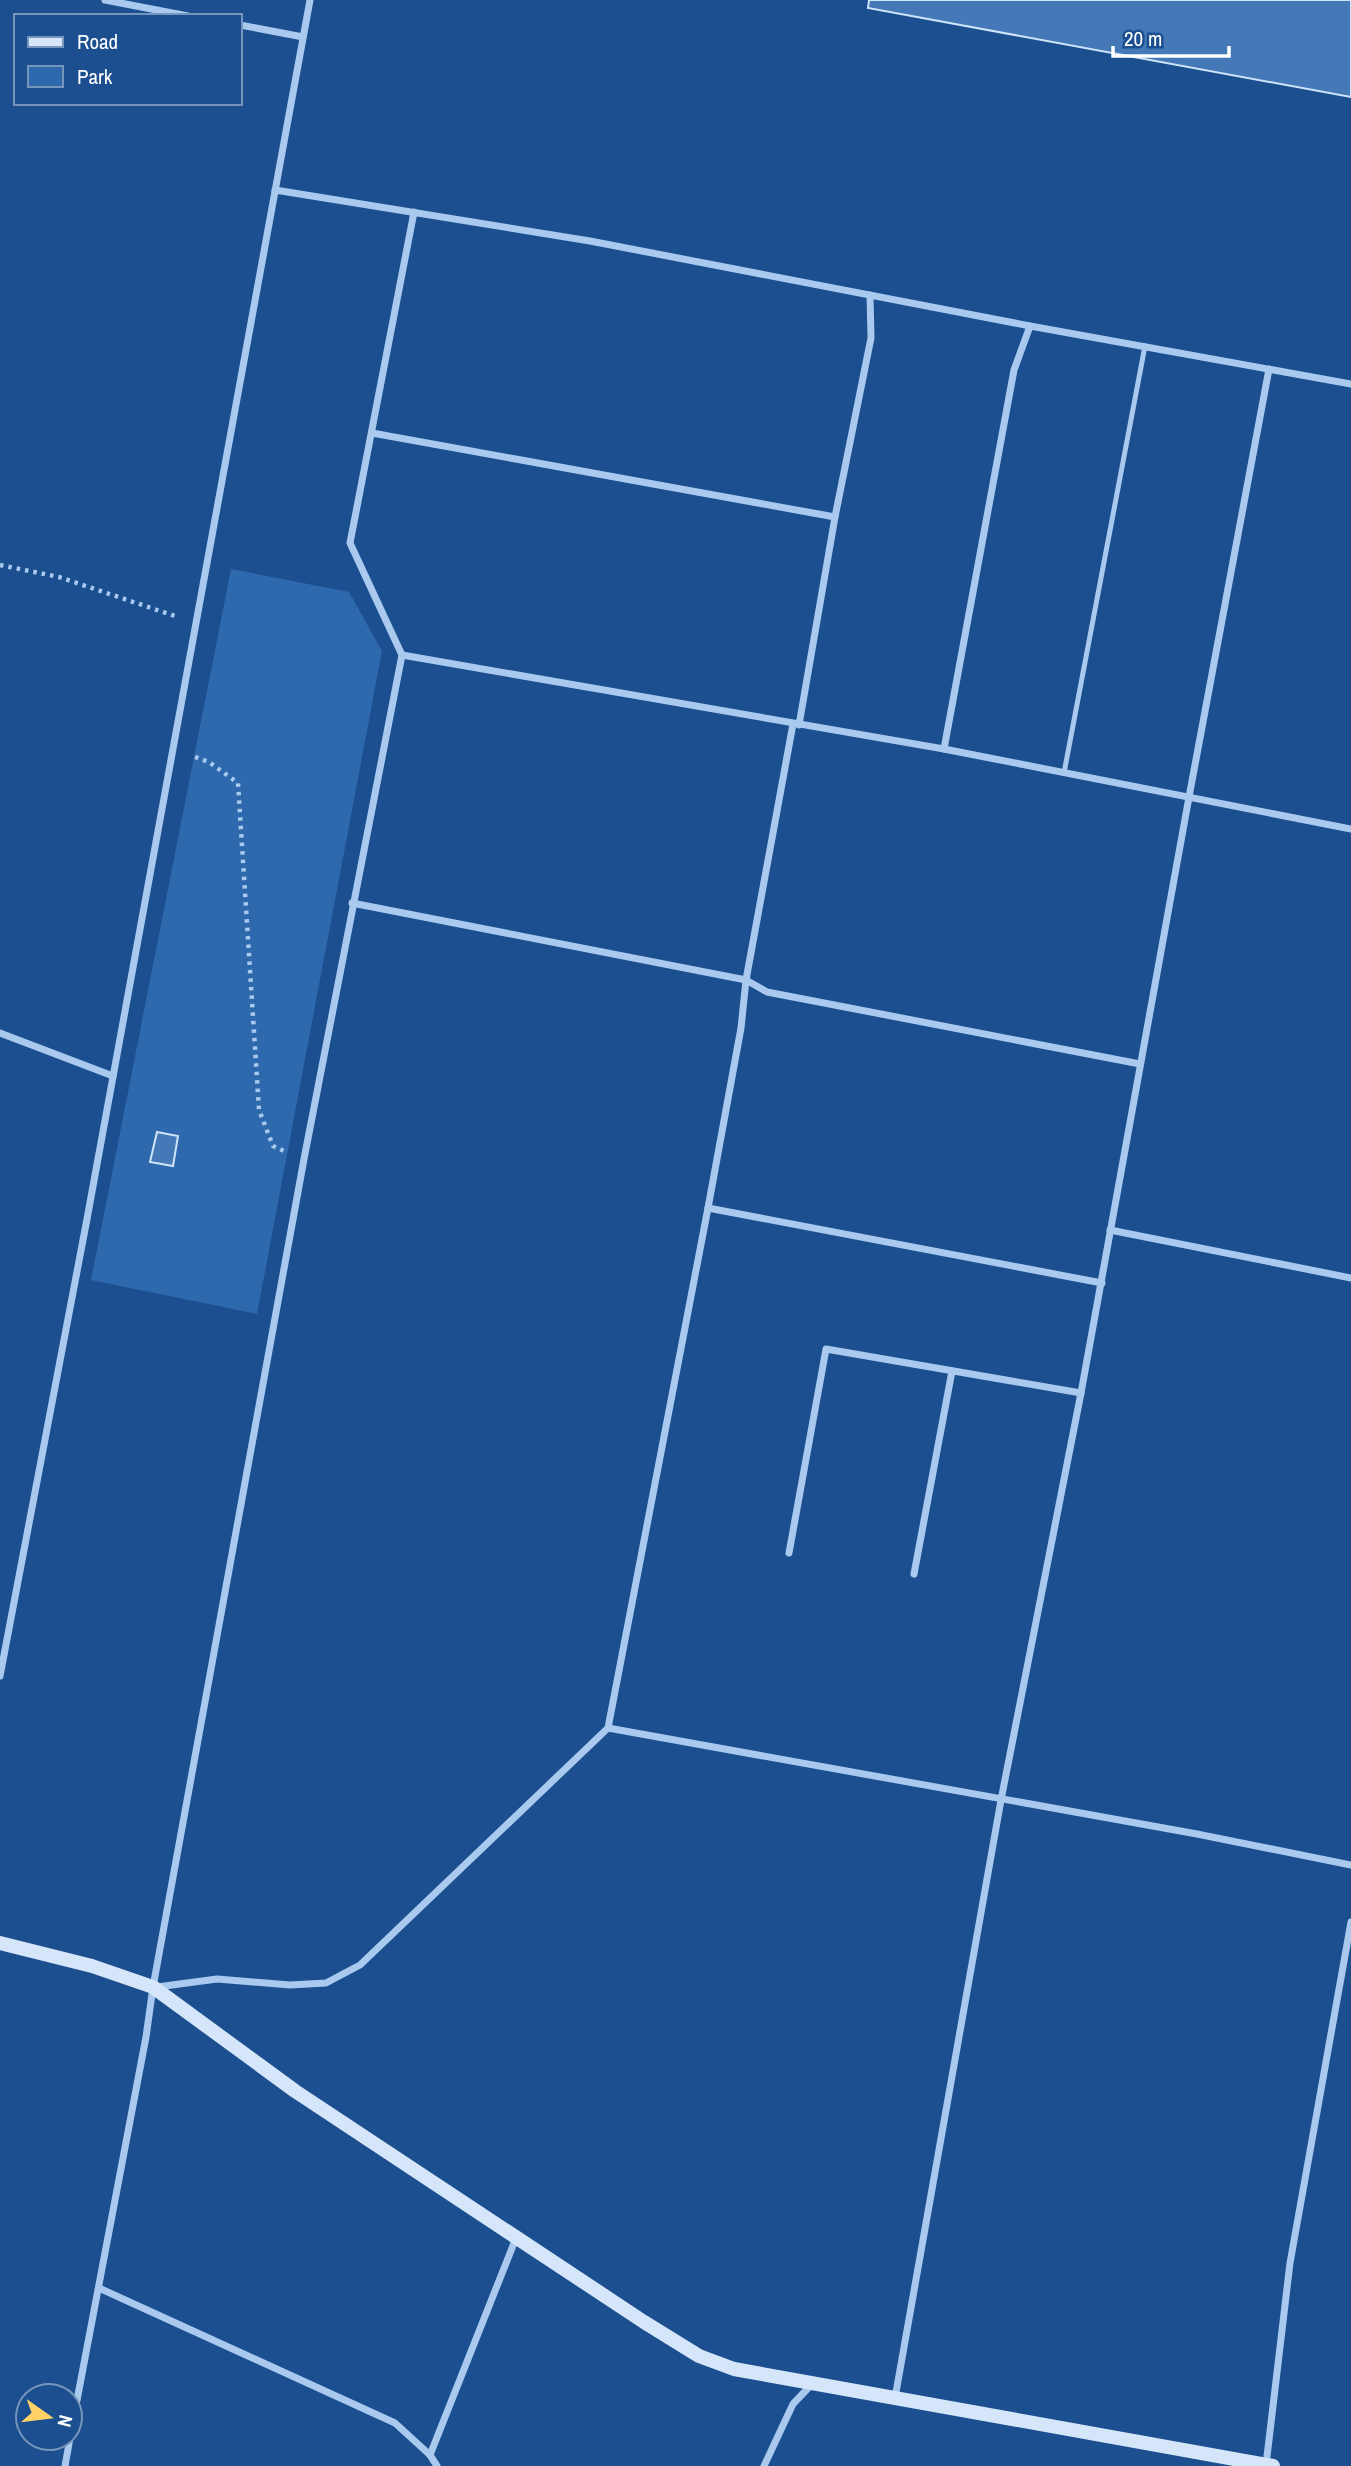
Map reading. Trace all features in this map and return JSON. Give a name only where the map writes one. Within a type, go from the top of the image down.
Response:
[{"type":"street","points":[[105,0],[178,14]]},
{"type":"street","points":[[0,1676],[310,0]]},
{"type":"street","points":[[242,25],[303,37]]},
{"type":"street","points":[[275,190],[590,242],[1351,384]]},
{"type":"street","points":[[81,2382],[146,2037],[304,1159],[402,655],[350,543],[414,212]]},
{"type":"street","points":[[153,1987],[217,1979],[290,1985],[326,1983],[360,1965],[608,1728],[708,1208],[741,1028],[746,980],[871,338],[870,295]]},
{"type":"street","points":[[944,749],[1014,370],[1030,326]]},
{"type":"street","points":[[895,2398],[1001,1800],[1102,1283],[1269,369]]},
{"type":"street","points":[[372,433],[835,517]]},
{"type":"street","points":[[402,655],[944,749],[1351,829]]},
{"type":"street","points":[[352,904],[746,980],[767,992],[1140,1064]]},
{"type":"street","points":[[0,1033],[113,1076]]},
{"type":"street","points":[[708,1208],[1102,1283]]},
{"type":"street","points":[[1110,1230],[1351,1278]]},
{"type":"street","points":[[789,1553],[826,1349],[1081,1393]]},
{"type":"street","points":[[914,1574],[952,1371]]},
{"type":"street","points":[[608,1728],[1197,1834],[1351,1865]]},
{"type":"street","points":[[0,1943],[92,1966],[153,1987],[295,2091],[699,2356],[734,2369],[1244,2463],[1269,2465],[1290,2263],[1351,1922]]},
{"type":"street","points":[[430,2455],[517,2238]]},
{"type":"street","points":[[99,2288],[395,2423],[430,2455],[437,2466]]},
{"type":"street","points":[[764,2466],[793,2404],[813,2384]]},
{"type":"lane","points":[[1064,773],[1145,346]]},
{"type":"path","points":[[0,565],[59,577],[195,623]]},
{"type":"path","points":[[172,751],[209,762],[237,783],[259,1111],[273,1146],[304,1159]]},
{"type":"green space","points":[[231,569],[349,592],[382,651],[257,1314],[91,1280]]},
{"type":"building","points":[[869,0],[1351,0],[1351,97],[868,8]]},
{"type":"building","points":[[157,1132],[178,1136],[173,1166],[150,1162]]}]
